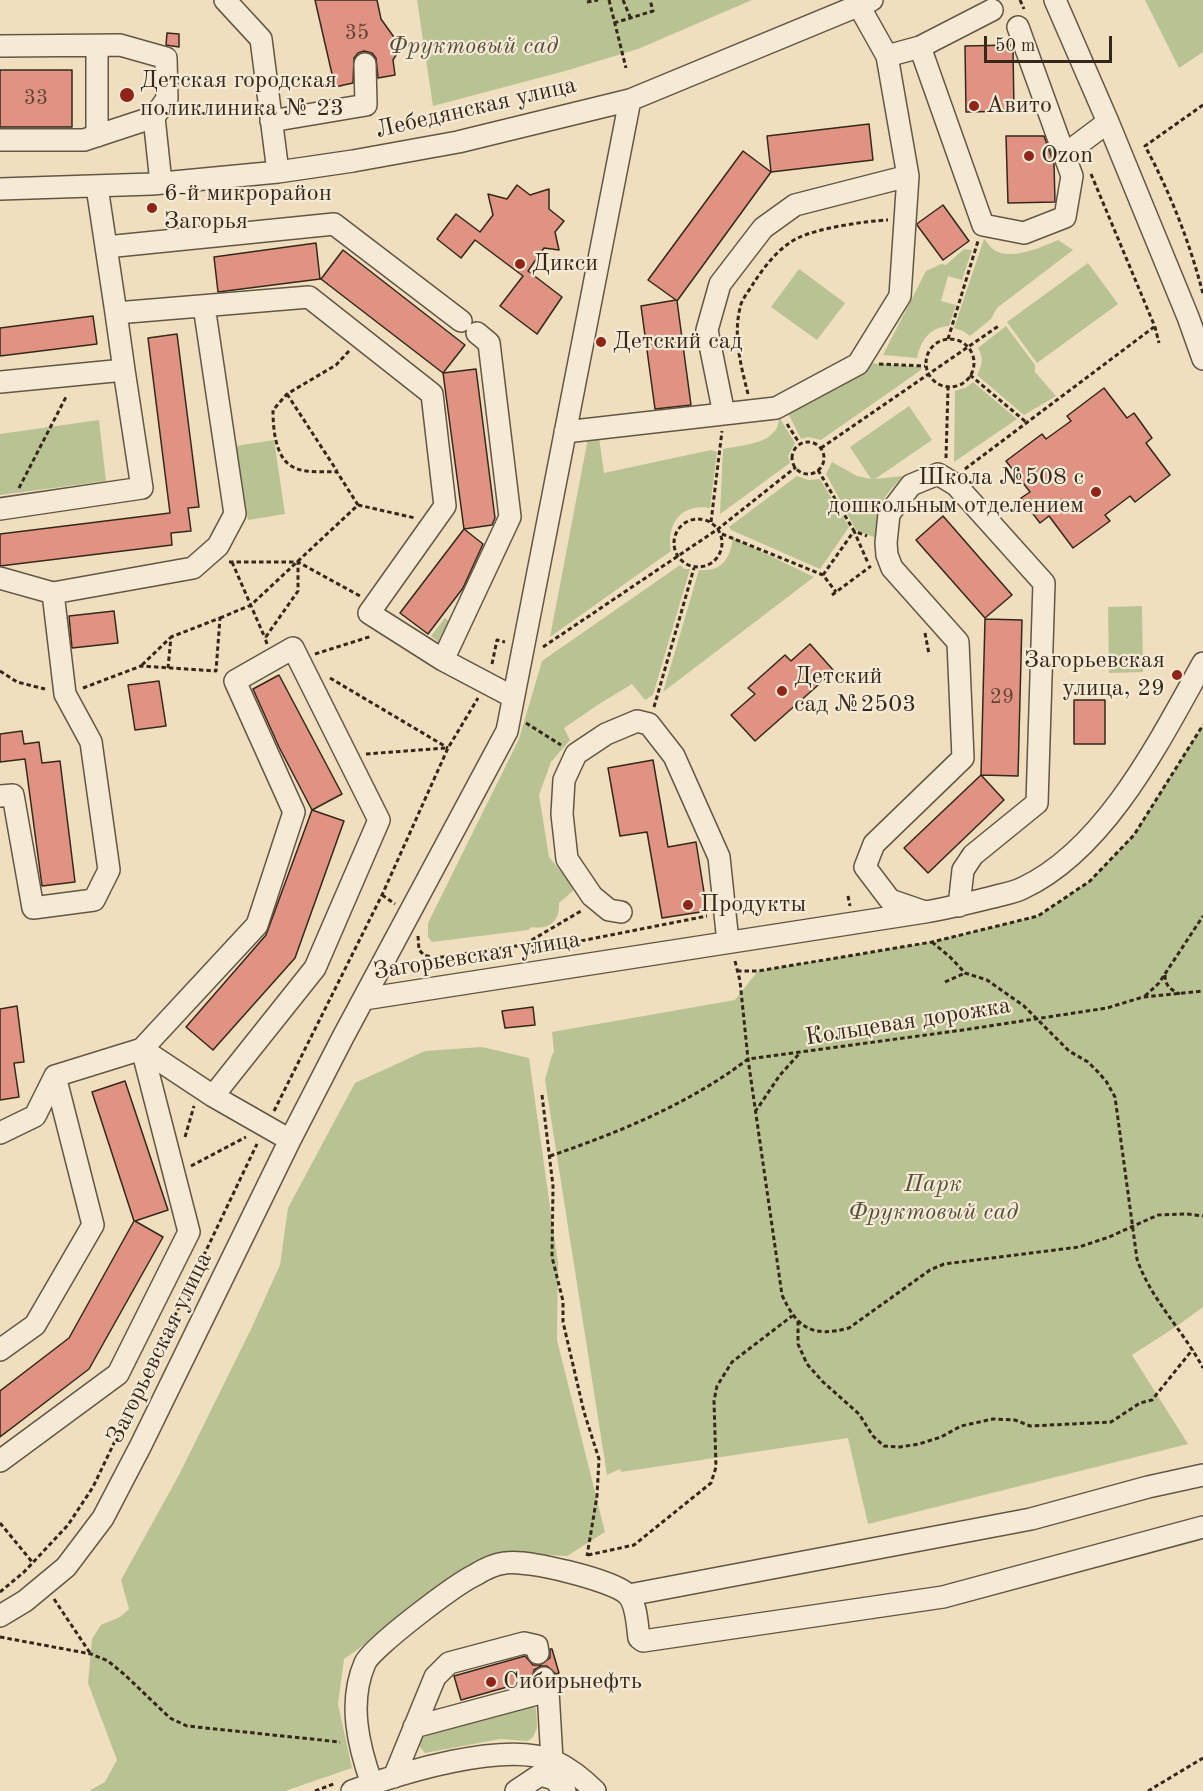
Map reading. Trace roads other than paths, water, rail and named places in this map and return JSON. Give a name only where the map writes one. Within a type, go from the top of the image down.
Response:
[{"type":"street","points":[[225,0],[261,39],[278,172]]},
{"type":"street","points":[[1055,0],[1196,316],[1203,359]]},
{"type":"street","points":[[565,432],[776,408],[858,364],[900,296],[908,176],[887,56],[865,3]]},
{"type":"street","name":"Лебедянская улица","points":[[0,189],[97,187],[278,172],[458,142],[630,100],[865,3]]},
{"type":"street","points":[[887,56],[920,47],[992,9]]},
{"type":"street","points":[[920,47],[983,225],[1024,233],[1065,217],[1072,176],[1018,27]]},
{"type":"street","points":[[0,46],[120,45],[166,58],[167,99],[154,117],[84,140],[0,141]]},
{"type":"street","points":[[97,46],[97,136]]},
{"type":"street","points":[[271,121],[366,105],[365,64]]},
{"type":"street","points":[[364,999],[507,731],[630,100]]},
{"type":"street","points":[[154,117],[161,183]]},
{"type":"street","points":[[1064,155],[1108,122]]},
{"type":"street","points":[[724,414],[707,330],[720,284],[763,228],[795,205],[908,176]]},
{"type":"street","points":[[4,508],[142,488],[97,187]]},
{"type":"street","points":[[106,246],[334,224],[489,343],[510,517],[443,660]]},
{"type":"street","points":[[116,313],[309,297],[432,394],[445,506],[369,613],[443,660],[513,697]]},
{"type":"street","points":[[0,578],[53,593],[193,567],[218,546],[235,514],[204,306]]},
{"type":"street","points":[[0,382],[124,370]]},
{"type":"street","points":[[926,912],[890,900],[865,867],[874,844],[963,758],[957,642],[892,568],[886,549],[889,514],[911,485],[938,474],[956,485],[1044,583],[1037,802],[973,855],[963,870],[959,906]]},
{"type":"street","points":[[0,796],[13,795],[33,908],[94,900],[109,870],[91,742],[65,694],[53,593]]},
{"type":"street","points":[[0,1133],[35,1116],[55,1076],[142,1049],[257,925],[294,812],[235,681],[292,648],[379,820],[315,968],[206,1091]]},
{"type":"street","name":"Загорьевская улица","points":[[0,1616],[25,1601],[66,1567],[103,1518],[290,1140],[364,999],[926,912],[959,906],[1021,889],[1046,876],[1077,852],[1118,803],[1153,750],[1203,663]]},
{"type":"street","points":[[621,912],[609,910],[592,896],[567,858],[562,814],[564,780],[576,754],[606,734],[637,721],[648,724],[674,756],[719,857],[728,942]]},
{"type":"street","points":[[142,1049],[206,1091],[290,1140]]},
{"type":"street","points":[[0,1461],[118,1374],[189,1232],[142,1049]]},
{"type":"street","points":[[0,1350],[35,1325],[93,1225],[55,1076]]},
{"type":"street","points":[[629,1595],[1031,1519],[1148,1487],[1203,1475]]},
{"type":"street","points":[[595,1791],[572,1771],[552,1760],[527,1755],[478,1757],[454,1761],[362,1787],[360,1744],[355,1711],[357,1687],[366,1661],[385,1641],[474,1575],[504,1563],[533,1564],[568,1571],[617,1587],[629,1595],[634,1606],[639,1638],[643,1641],[943,1597],[1203,1527]]},
{"type":"street","points":[[394,1777],[435,1677],[449,1663],[524,1643],[537,1646],[538,1653]]},
{"type":"street","points":[[414,1727],[546,1684],[552,1760]]},
{"type":"street","points":[[516,1791],[540,1775],[554,1779],[565,1791]]},
{"type":"place","name":"Детская городская поликлиника № 23","points":[[127,95]]},
{"type":"place","name":"Авито","points":[[974,106]]},
{"type":"place","name":"Ozon","points":[[1029,156]]},
{"type":"place","name":"6-й микрорайон Загорья","points":[[152,208]]},
{"type":"place","name":"Дикси","points":[[520,264]]},
{"type":"place","name":"Детский сад","points":[[601,342]]},
{"type":"place","name":"Школа №508 с дошкольным отделением","points":[[1096,492]]},
{"type":"place","name":"Загорьевская улица, 29","points":[[1177,675]]},
{"type":"place","name":"Детский сад №2503","points":[[782,691]]},
{"type":"place","name":"Продукты","points":[[688,905]]},
{"type":"place","name":"Сибирьнефть","points":[[491,1682]]},
{"type":"park label","name":"Фруктовый сад","points":[[473,47]]},
{"type":"park label","name":"Парк Фруктовый сад","points":[[933,1199]]}]
